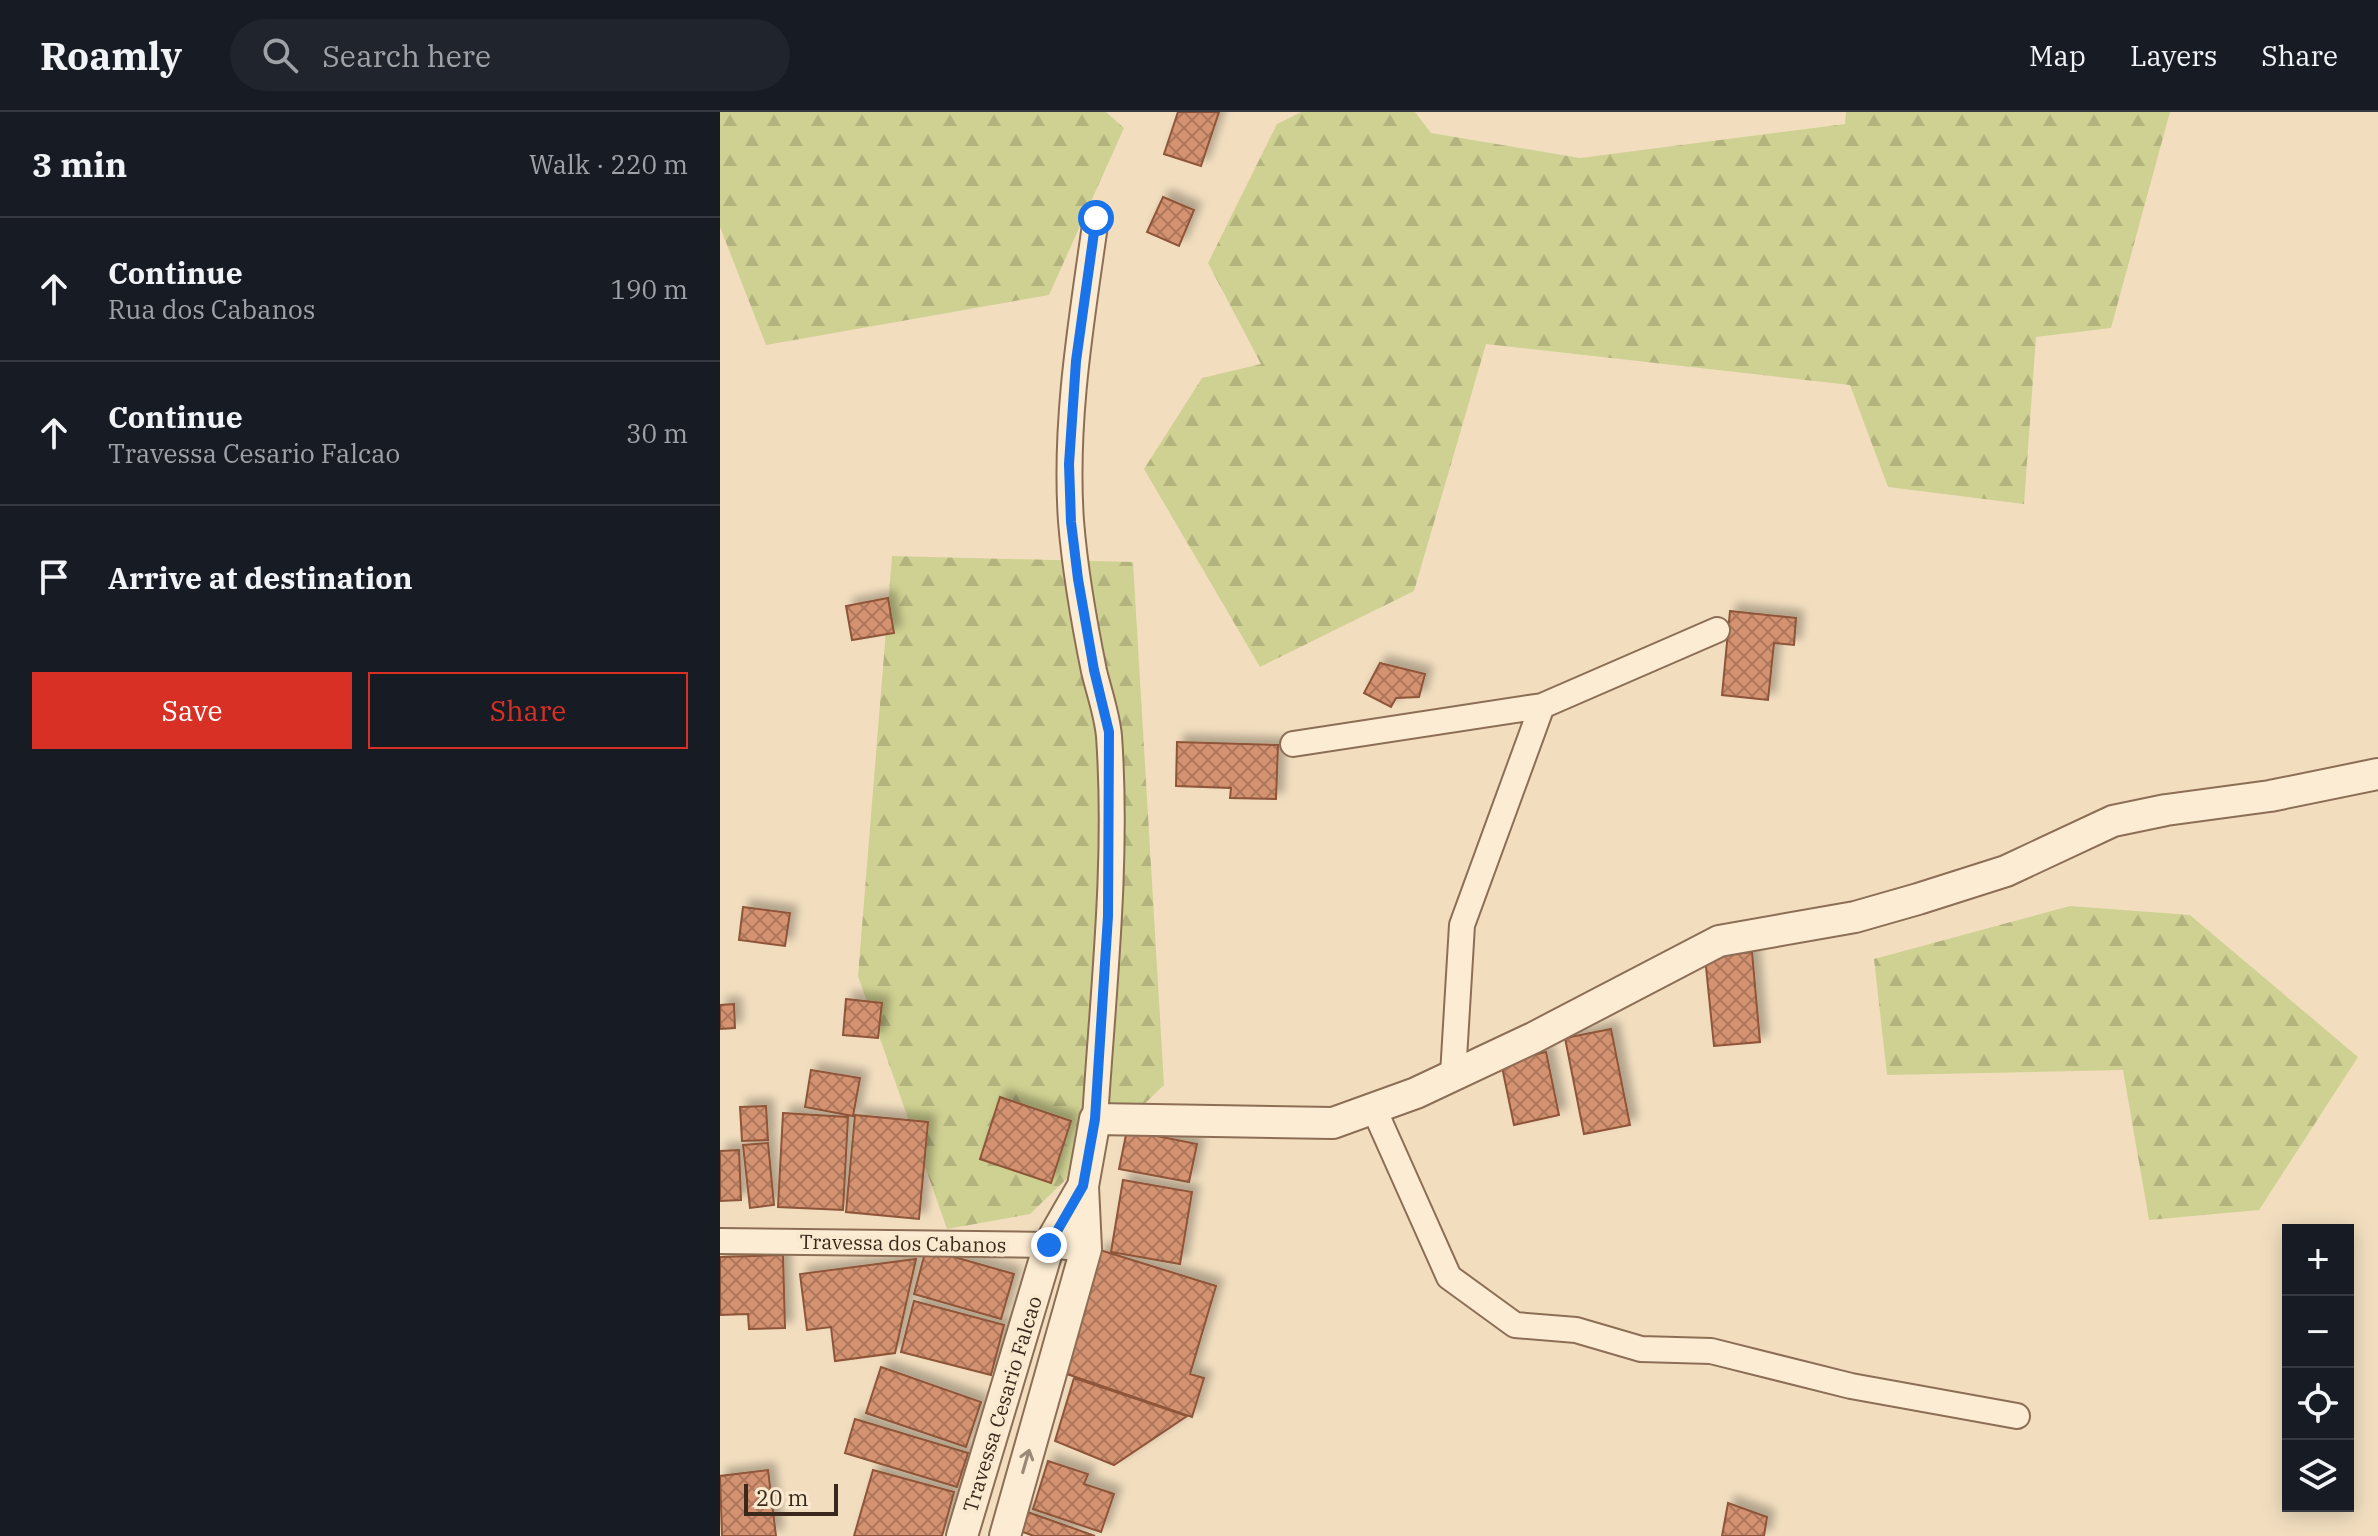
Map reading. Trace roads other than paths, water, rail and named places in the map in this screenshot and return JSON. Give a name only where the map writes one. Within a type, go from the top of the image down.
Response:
[{"type":"street","points":[[1096,218],[1076,361],[1069,464],[1071,522],[1078,579],[1109,746],[1108,916],[1095,1119],[1333,1123],[1416,1093],[1533,1038],[1719,941],[1855,917],[1918,899],[2006,871],[2113,821],[2166,810],[2270,796],[2378,774]]},
{"type":"street","points":[[1293,744],[1542,706],[1717,630]]},
{"type":"street","points":[[1453,1075],[1462,925],[1542,706]]},
{"type":"street","points":[[1374,1109],[1449,1277],[1515,1325],[1576,1330],[1641,1349],[1711,1351],[1851,1386],[2017,1416]]},
{"type":"street","name":"Travessa Cesario Falcao","points":[[1005,1536],[1086,1249],[1083,1186],[1095,1119]]},
{"type":"street","name":"Travessa Cesario Falcao","points":[[962,1536],[1049,1245],[1083,1186]]},
{"type":"street","name":"Travessa dos Cabanos","points":[[720,1241],[1049,1245],[1086,1249]]}]
